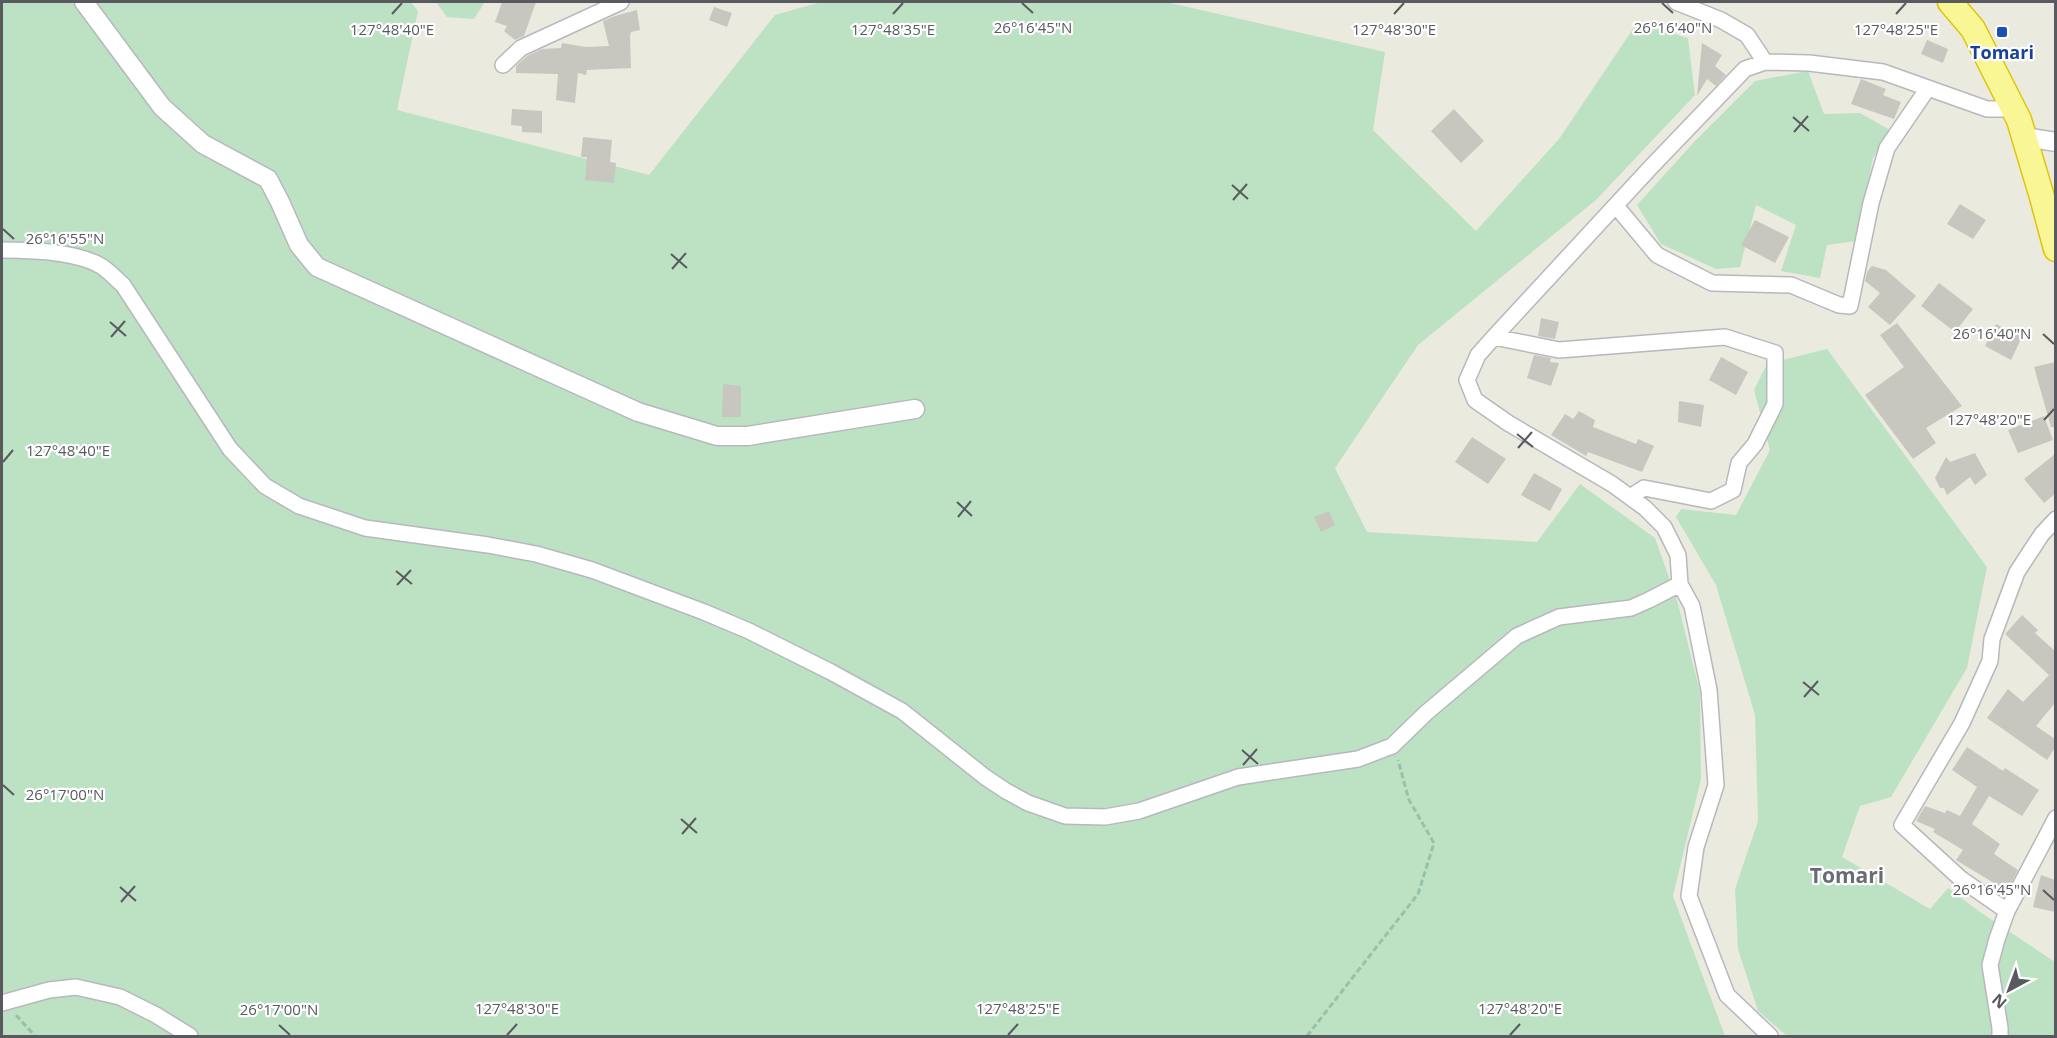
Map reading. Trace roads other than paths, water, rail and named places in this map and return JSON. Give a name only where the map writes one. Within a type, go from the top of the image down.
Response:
[{"type":"highway","points":[[1950,2],[1973,29],[2014,109],[2025,136],[2055,249]]},
{"type":"street","points":[[84,2],[162,107],[203,144],[268,179],[299,245],[317,267],[638,412],[717,436],[748,436],[915,409]]},
{"type":"street","points":[[502,65],[521,48],[621,2]]},
{"type":"street","points":[[1676,2],[1721,20],[1747,35],[1765,62]]},
{"type":"street","points":[[1770,1036],[1727,995],[1689,896],[1696,847],[1716,785],[1709,690],[1692,606],[1680,584],[1678,555],[1664,527],[1645,508],[1612,484],[1508,423],[1475,400],[1467,380],[1478,355],[1494,337],[1650,167],[1745,69],[1765,62],[1809,63],[1882,72],[1987,109],[2014,109]]},
{"type":"street","points":[[1616,206],[1657,255],[1712,283],[1791,285],[1839,305],[1850,306],[1871,203],[1887,148],[1928,87]]},
{"type":"street","points":[[2025,136],[2055,141]]},
{"type":"street","points":[[2,250],[37,250],[73,256],[100,265],[123,285],[230,449],[265,486],[300,506],[365,528],[536,554],[592,570],[704,612],[749,631],[902,711],[985,777],[1028,803],[1065,816],[1105,817],[1139,811],[1238,777],[1358,759],[1392,746],[1426,713],[1517,636],[1559,617],[1630,608],[1680,584]]},
{"type":"street","points":[[1494,337],[1559,350],[1725,337],[1775,353],[1775,404],[1755,444],[1739,463],[1733,490],[1711,501],[1644,488],[1630,497]]},
{"type":"street","points":[[2007,911],[1961,879],[1902,825],[1962,723],[1990,661],[1992,639],[2017,572],[2042,534],[2055,519]]},
{"type":"street","points":[[2000,1036],[1990,965],[2007,911],[2055,818]]},
{"type":"street","points":[[3,1003],[49,990],[76,987],[120,997],[190,1036]]},
{"type":"place","name":"Tomari","points":[[2002,32]]},
{"type":"district","name":"Tomari","points":[[1847,875]]}]
